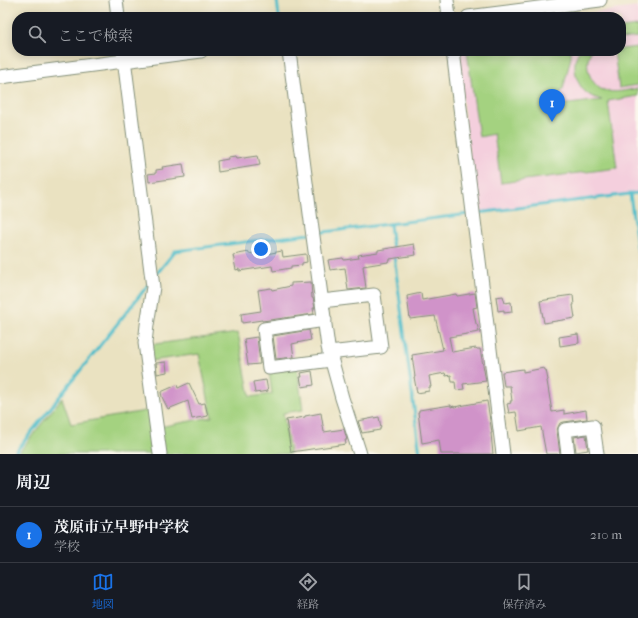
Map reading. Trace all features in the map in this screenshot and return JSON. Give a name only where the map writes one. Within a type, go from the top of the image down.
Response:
[{"type":"street","points":[[116,0],[117,12]]},
{"type":"street","points":[[447,0],[448,12]]},
{"type":"street","points":[[507,12],[600,0]]},
{"type":"street","points":[[0,77],[123,56],[153,287],[147,325],[146,343],[160,454]]},
{"type":"street","points":[[290,56],[330,356],[360,454]]},
{"type":"street","points":[[454,56],[503,454]]},
{"type":"street","points":[[322,301],[374,295],[381,347],[270,368],[264,329],[325,320]]},
{"type":"street","points":[[568,454],[565,430],[593,426],[596,454]]},
{"type":"shaded area","points":[[638,7],[638,194],[476,213],[458,56],[626,56],[626,12],[597,12]]},
{"type":"green space","points":[[638,26],[638,37],[626,38],[626,27]]},
{"type":"green space","points":[[638,47],[638,85],[619,88],[615,56],[626,56],[626,48]]},
{"type":"green space","points":[[468,56],[571,56],[563,89],[552,106],[602,100],[588,94],[581,87],[575,68],[576,56],[589,56],[589,73],[596,85],[603,90],[612,92],[638,88],[638,96],[608,101],[617,168],[501,183],[494,134],[479,137]]},
{"type":"green space","points":[[238,333],[250,397],[272,394],[269,371],[297,367],[303,410],[283,413],[290,454],[162,454],[159,427],[212,417],[199,354],[150,361],[148,345]]},
{"type":"green space","points":[[62,398],[71,424],[151,410],[158,454],[18,454]]},
{"type":"building","points":[[258,155],[260,165],[218,172],[217,161],[228,159],[228,157],[236,156],[237,158]]},
{"type":"building","points":[[183,164],[185,177],[149,182],[148,174],[156,173],[156,170],[163,169],[162,167]]},
{"type":"building","points":[[414,244],[416,255],[390,259],[388,262],[363,266],[366,288],[348,290],[345,268],[330,270],[328,260],[359,258],[358,255]]},
{"type":"building","points":[[266,251],[266,254],[282,251],[283,257],[306,254],[307,262],[302,263],[302,265],[291,266],[291,268],[273,271],[272,266],[239,271],[239,269],[236,270],[233,255]]},
{"type":"building","points":[[311,282],[312,298],[315,308],[313,308],[314,314],[242,323],[241,314],[261,311],[258,290],[271,288],[272,290],[291,286],[291,283]]},
{"type":"building","points":[[421,293],[422,300],[456,294],[457,296],[475,293],[477,307],[473,308],[479,332],[449,337],[452,352],[476,348],[480,349],[486,381],[463,384],[464,389],[456,390],[455,382],[452,382],[451,375],[446,376],[445,373],[429,376],[431,387],[429,387],[429,391],[417,393],[412,355],[443,350],[435,316],[410,319],[407,296]]},
{"type":"building","points":[[573,295],[575,318],[544,323],[540,301]]},
{"type":"building","points":[[503,296],[505,303],[511,302],[512,312],[504,313],[504,310],[498,311],[496,297]]},
{"type":"building","points":[[309,330],[311,340],[292,344],[294,357],[276,359],[273,336]]},
{"type":"building","points":[[578,334],[579,343],[560,346],[559,337]]},
{"type":"building","points":[[257,337],[260,364],[248,365],[244,339]]},
{"type":"building","points":[[166,362],[167,372],[157,374],[156,363]]},
{"type":"building","points":[[544,368],[546,370],[548,380],[552,412],[564,410],[564,414],[586,410],[587,419],[560,423],[557,431],[560,454],[546,454],[541,427],[519,431],[516,412],[509,413],[507,404],[511,403],[510,401],[512,401],[510,386],[504,386],[502,372],[523,369],[523,372]]},
{"type":"building","points":[[312,371],[314,385],[302,387],[300,377],[302,377],[301,373]]},
{"type":"building","points":[[266,380],[268,391],[255,393],[253,382]]},
{"type":"building","points":[[189,383],[199,404],[205,403],[208,416],[192,419],[188,401],[168,409],[161,392],[177,385],[178,388]]},
{"type":"building","points":[[487,401],[492,433],[493,454],[441,454],[439,440],[422,443],[419,410],[451,405],[451,407],[454,407]]},
{"type":"building","points":[[321,413],[324,432],[344,429],[347,440],[345,440],[346,444],[291,452],[286,420]]},
{"type":"building","points":[[379,417],[380,430],[362,433],[358,421]]},
{"type":"building","points":[[586,435],[588,450],[576,452],[574,437]]},
{"type":"waterway","points":[[277,0],[278,12]]},
{"type":"waterway","points":[[477,213],[638,193]]},
{"type":"waterway","points":[[630,194],[638,253]]},
{"type":"waterway","points":[[316,233],[469,214]]},
{"type":"waterway","points":[[390,224],[393,250]]},
{"type":"waterway","points":[[155,276],[175,251],[309,234]]},
{"type":"waterway","points":[[394,256],[420,454]]},
{"type":"waterway","points":[[14,454],[148,285]]},
{"type":"place","name":"茂原市立早野中学校","points":[[552,122]]}]
